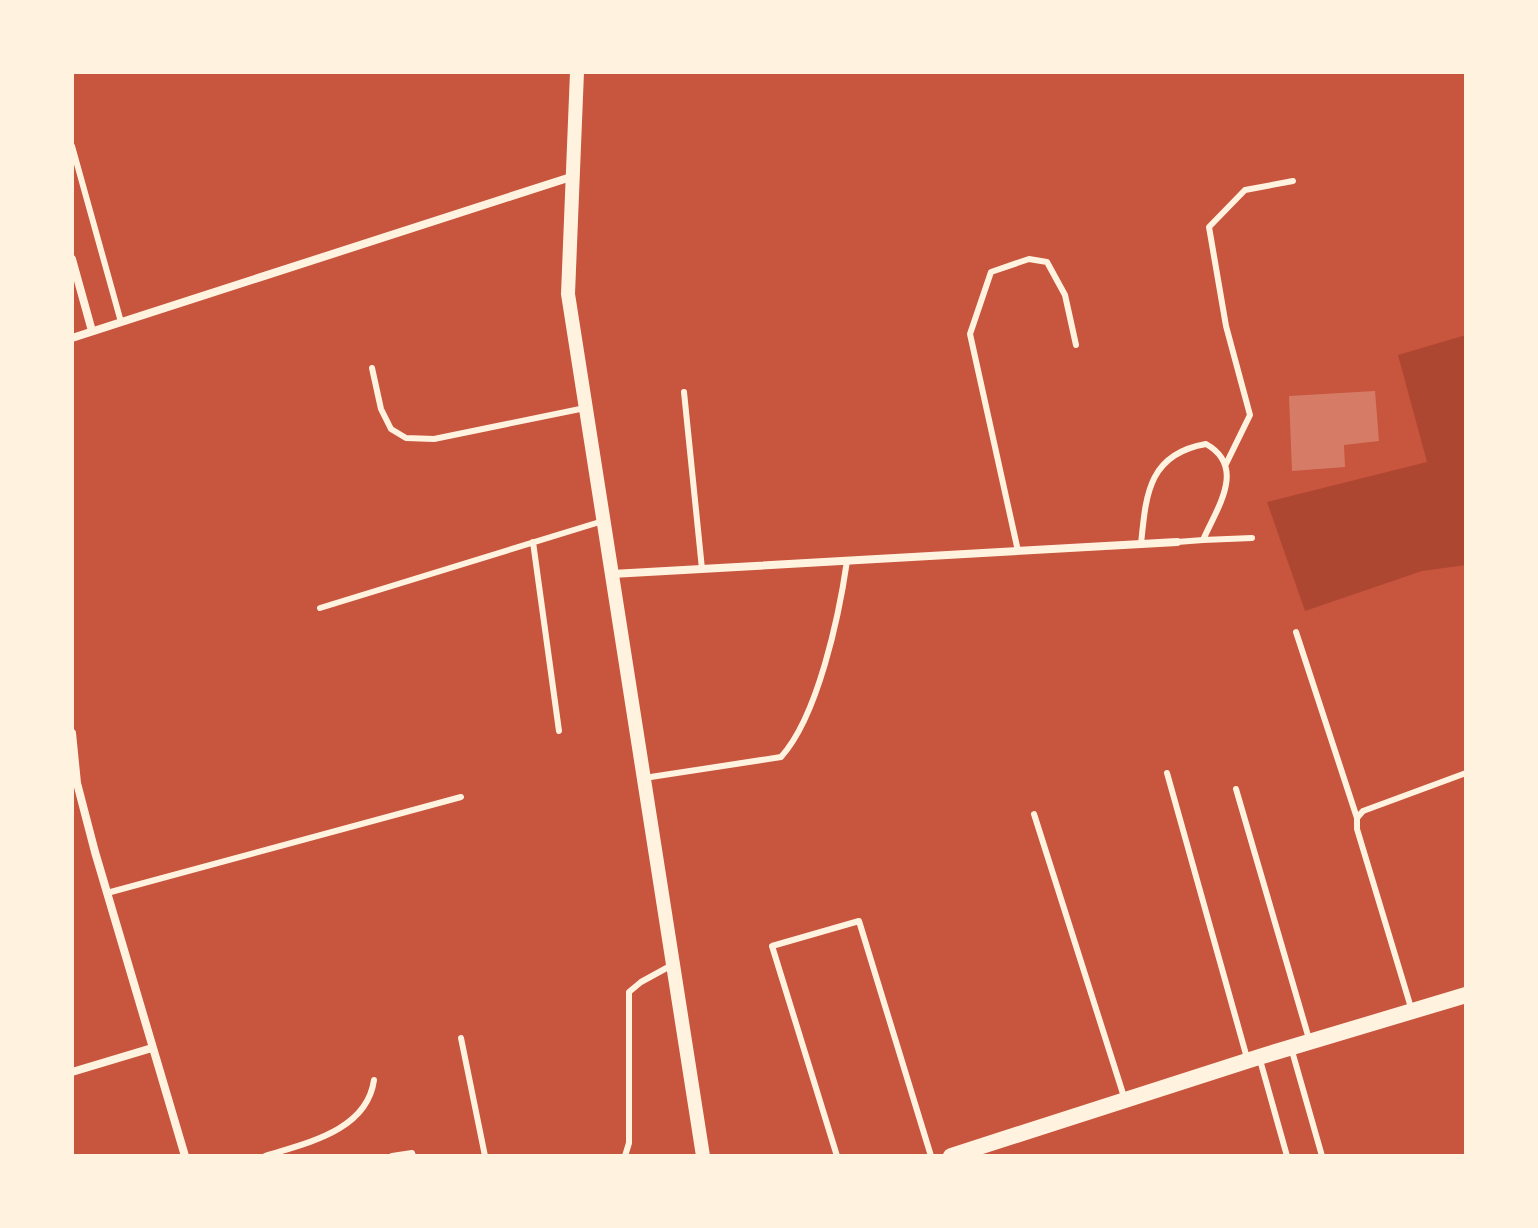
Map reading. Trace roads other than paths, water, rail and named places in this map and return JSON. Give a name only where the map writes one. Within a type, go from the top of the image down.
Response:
[{"type":"main road","points":[[951,1156],[1253,1058],[1466,995]]},
{"type":"street","points":[[577,72],[568,294],[703,1156]]},
{"type":"street","points":[[72,338],[574,176]]},
{"type":"street","points":[[72,259],[92,331]]},
{"type":"street","points":[[612,574],[1177,542]]},
{"type":"street","points":[[72,733],[77,783],[185,1156]]},
{"type":"street","points":[[72,1072],[152,1048]]},
{"type":"lane","points":[[72,146],[121,322]]},
{"type":"lane","points":[[1226,464],[1250,415],[1226,326],[1209,227],[1245,190],[1293,181]]},
{"type":"lane","points":[[1018,551],[970,334],[991,272],[1029,259],[1047,262],[1065,295],[1076,345]]},
{"type":"lane","points":[[372,368],[381,409],[391,429],[406,438],[434,439],[586,408]]},
{"type":"lane","points":[[684,392],[702,569]]},
{"type":"lane","points":[[1141,544],[1146,497],[1154,476],[1171,457],[1186,447],[1206,444],[1218,451],[1226,464],[1228,484],[1203,540]]},
{"type":"lane","points":[[320,608],[603,520]]},
{"type":"lane","points":[[1177,542],[1252,538]]},
{"type":"lane","points":[[533,542],[559,731]]},
{"type":"lane","points":[[644,778],[781,757],[796,741],[808,715],[840,608],[847,561]]},
{"type":"lane","points":[[1296,632],[1357,818],[1357,829],[1412,1011]]},
{"type":"lane","points":[[1167,773],[1253,1058],[1287,1156]]},
{"type":"lane","points":[[1357,818],[1363,811],[1466,773]]},
{"type":"lane","points":[[1236,789],[1310,1041]]},
{"type":"lane","points":[[107,893],[461,797]]},
{"type":"lane","points":[[1034,814],[1125,1100]]},
{"type":"lane","points":[[837,1156],[772,946],[859,921],[931,1156]]},
{"type":"lane","points":[[625,1156],[629,1143],[629,992],[672,965]]},
{"type":"lane","points":[[461,1038],[485,1156]]},
{"type":"lane","points":[[1291,1048],[1322,1156]]},
{"type":"lane","points":[[265,1156],[325,1137],[344,1124],[367,1102],[374,1080]]},
{"type":"lane","points":[[392,1156],[412,1153],[413,1156]]}]
